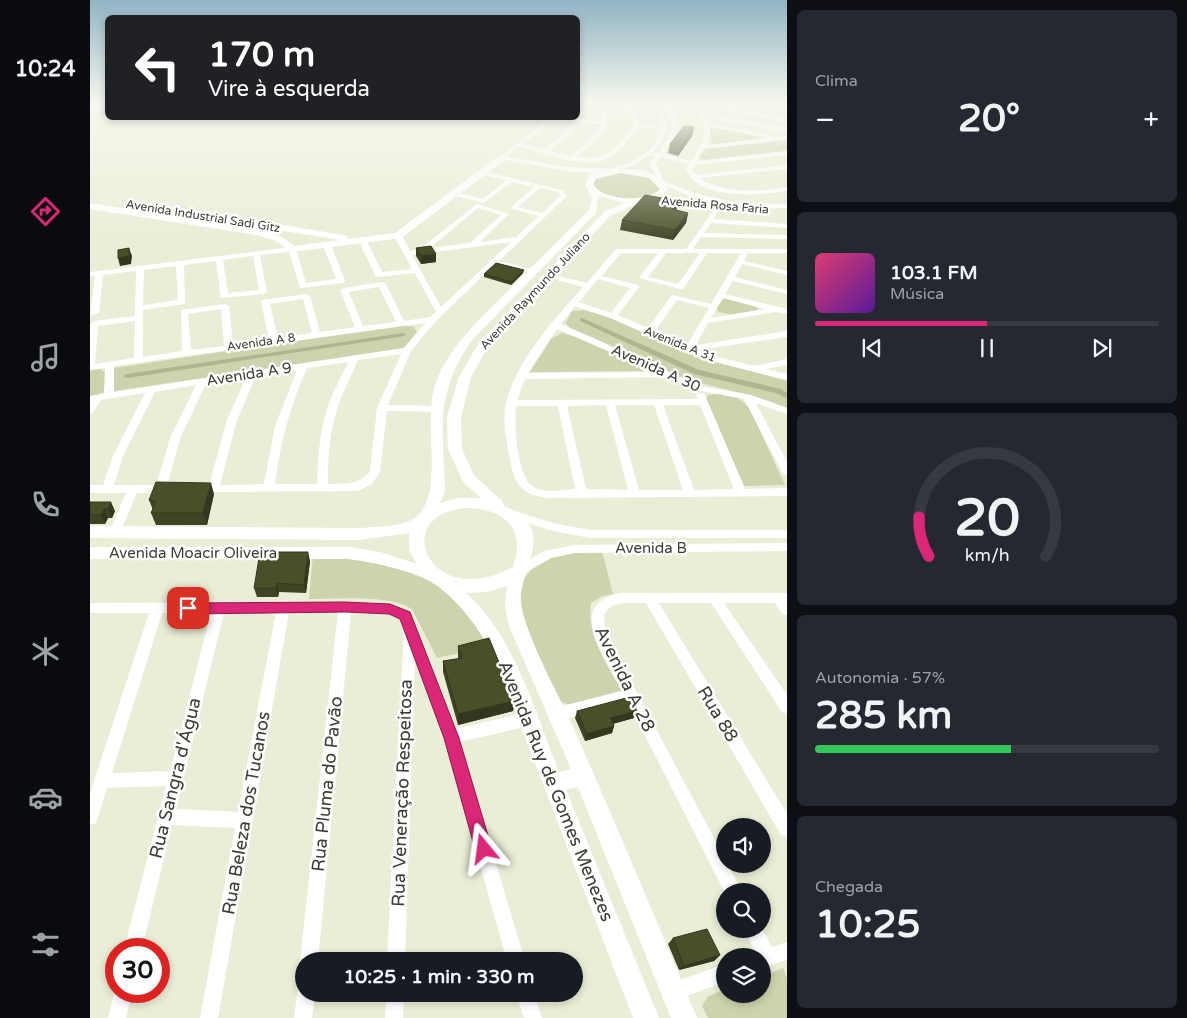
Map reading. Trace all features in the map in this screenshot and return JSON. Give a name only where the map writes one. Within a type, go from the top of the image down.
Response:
[{"type":"main road","points":[[501,158],[575,180],[612,198],[644,201]]},
{"type":"main road","points":[[292,249],[329,242],[363,241],[398,236],[501,158],[574,170],[608,170],[640,173],[661,182]]},
{"type":"main road","points":[[592,189],[589,184],[592,177],[608,170]]},
{"type":"main road","name":"Avenida Raymundo Juliano","points":[[504,511],[478,489],[461,466],[452,436],[454,417],[465,377],[482,346],[608,213],[662,193],[664,189],[661,182]]},
{"type":"main road","name":"Avenida Raymundo Juliano","points":[[426,517],[438,491],[436,409],[442,382],[451,362],[468,338],[593,211],[596,198],[592,189]]},
{"type":"main road","name":"Avenida Industrial Sadi Gitz","points":[[90,199],[315,233],[329,242]]},
{"type":"main road","name":"Avenida Industrial Sadi Gitz","points":[[90,206],[258,232],[279,239],[304,243],[314,240],[315,233]]},
{"type":"main road","name":"Avenida Industrial Sadi Gitz","points":[[279,239],[292,249]]},
{"type":"main road","points":[[467,502],[483,503],[504,511],[517,521],[524,531],[527,543],[526,555],[520,571],[498,582],[479,587],[469,587],[441,581],[425,566],[419,555],[417,531],[426,517],[451,504],[467,502]]},
{"type":"main road","name":"Avenida Moacir Oliveira","points":[[90,532],[360,534],[407,528],[426,517]]},
{"type":"main road","name":"Avenida Moacir Oliveira","points":[[90,552],[348,553],[380,559],[441,581]]},
{"type":"main road","name":"Avenida Ruy de Gomes Menezes","points":[[520,571],[514,592],[513,606],[518,626],[558,714],[684,1018]]},
{"type":"main road","name":"Avenida Ruy de Gomes Menezes","points":[[441,581],[472,608],[490,631],[512,674],[646,1018]]},
{"type":"main road","points":[[554,783],[584,776]]},
{"type":"street","points":[[501,158],[512,150]]},
{"type":"street","points":[[539,150],[596,161],[603,160],[615,150]]},
{"type":"street","points":[[574,157],[581,150]]},
{"type":"street","points":[[608,170],[636,163],[652,150]]},
{"type":"street","points":[[661,182],[654,164],[663,150]]},
{"type":"street","points":[[702,150],[689,169],[694,177],[710,186],[732,191],[761,193],[787,188]]},
{"type":"street","points":[[649,153],[694,163],[787,153]]},
{"type":"street","points":[[694,177],[787,167]]},
{"type":"street","points":[[90,489],[160,490],[358,487],[372,476],[375,472],[382,408],[407,350],[436,315],[564,196],[561,191],[482,173]]},
{"type":"street","points":[[454,194],[484,200],[510,180]]},
{"type":"street","name":"Avenida Rosa Faria","points":[[661,182],[690,195],[726,204],[758,207],[787,206]]},
{"type":"street","points":[[539,186],[514,208],[544,215]]},
{"type":"street","name":"Avenida Rosa Faria","points":[[644,201],[686,201],[755,211],[787,210]]},
{"type":"street","points":[[422,251],[477,206],[506,214],[471,246]]},
{"type":"street","points":[[688,251],[719,206]]},
{"type":"street","points":[[708,221],[787,226]]},
{"type":"street","points":[[699,235],[787,237]]},
{"type":"street","points":[[398,236],[408,253],[436,315]]},
{"type":"street","points":[[408,253],[519,239]]},
{"type":"street","points":[[363,241],[379,275],[416,271]]},
{"type":"street","points":[[329,242],[344,290],[359,328]]},
{"type":"street","points":[[499,242],[506,250]]},
{"type":"street","points":[[90,274],[292,249],[316,334]]},
{"type":"street","points":[[787,251],[619,251],[538,349],[522,376],[511,404],[513,449],[523,484],[530,490],[540,492],[634,494],[787,492]]},
{"type":"street","points":[[664,251],[643,278],[680,288],[705,251]]},
{"type":"street","points":[[689,349],[746,251]]},
{"type":"street","points":[[769,251],[787,255]]},
{"type":"street","points":[[219,258],[224,296],[263,292],[256,254]]},
{"type":"street","points":[[495,262],[532,272]]},
{"type":"street","points":[[741,262],[787,273]]},
{"type":"street","points":[[139,308],[182,302],[180,263]]},
{"type":"street","points":[[138,360],[140,268]]},
{"type":"street","points":[[90,314],[95,313],[100,273]]},
{"type":"street","points":[[549,275],[590,286]]},
{"type":"street","points":[[598,276],[635,287],[613,316]]},
{"type":"street","points":[[731,278],[787,292]]},
{"type":"street","points":[[303,286],[341,281]]},
{"type":"street","points":[[344,290],[382,284],[400,322]]},
{"type":"street","points":[[721,295],[787,312]]},
{"type":"street","points":[[274,341],[265,302],[306,296]]},
{"type":"street","points":[[649,333],[675,297],[714,307]]},
{"type":"street","name":"Avenida A 31","points":[[575,303],[613,316],[706,358],[757,368],[787,377]]},
{"type":"street","points":[[187,353],[184,312],[225,306],[230,347]]},
{"type":"street","points":[[707,320],[776,309]]},
{"type":"street","name":"Avenida A 8","points":[[90,367],[274,341],[436,315]]},
{"type":"street","points":[[90,367],[94,324],[139,318]]},
{"type":"street","name":"Avenida A 30","points":[[556,325],[699,388],[748,398],[787,412]]},
{"type":"street","points":[[689,349],[787,334]]},
{"type":"street","name":"Avenida A 9","points":[[93,398],[407,350]]},
{"type":"street","points":[[322,487],[324,451],[330,415],[355,358]]},
{"type":"street","points":[[757,368],[787,362]]},
{"type":"street","points":[[109,395],[110,364]]},
{"type":"street","points":[[269,488],[274,446],[283,413],[303,366]]},
{"type":"street","points":[[213,489],[232,420],[252,374]]},
{"type":"street","points":[[522,376],[667,375]]},
{"type":"street","points":[[160,490],[176,436],[202,381]]},
{"type":"street","points":[[699,388],[741,493]]},
{"type":"street","points":[[107,489],[118,456],[151,390]]},
{"type":"street","points":[[90,411],[93,398]]},
{"type":"street","points":[[748,398],[787,472]]},
{"type":"street","points":[[511,404],[658,404],[704,402]]},
{"type":"street","points":[[562,403],[581,493]]},
{"type":"street","points":[[610,404],[634,494]]},
{"type":"street","points":[[658,404],[690,494]]},
{"type":"street","points":[[382,408],[436,409]]},
{"type":"street","points":[[115,532],[133,490]]},
{"type":"street","points":[[504,511],[553,527],[590,534],[787,534]]},
{"type":"street","name":"Avenida B","points":[[520,571],[548,554],[575,549],[787,547]]},
{"type":"street","points":[[714,598],[787,707]]},
{"type":"street","points":[[783,598],[787,610]]},
{"type":"street","name":"Avenida A 28","points":[[729,883],[601,637],[596,618],[602,606],[612,599],[783,598]]},
{"type":"street","name":"Rua 88","points":[[650,599],[787,829]]},
{"type":"street","points":[[91,612],[157,608],[345,607],[396,610],[405,616],[451,738],[513,952]]},
{"type":"street","name":"Rua Pluma do Pavão","points":[[310,952],[345,607]]},
{"type":"street","points":[[90,817],[157,608]]},
{"type":"street","name":"Rua Sangra d'Água","points":[[136,938],[219,608]]},
{"type":"street","name":"Rua Beleza dos Tucanos","points":[[209,1018],[283,608]]},
{"type":"street","name":"Rua Veneração Respeitosa","points":[[396,952],[409,625]]},
{"type":"street","points":[[558,714],[631,695]]},
{"type":"street","points":[[451,738],[529,719]]},
{"type":"street","points":[[102,781],[175,778]]},
{"type":"street","points":[[165,817],[246,820]]},
{"type":"street","points":[[761,938],[777,956]]},
{"type":"street","points":[[673,992],[716,976]]},
{"type":"street","points":[[304,1018],[305,1002]]},
{"type":"street","points":[[394,1018],[395,1002]]},
{"type":"street","points":[[528,1002],[532,1018]]},
{"type":"street","points":[[117,1018],[120,1003]]},
{"type":"green space","points":[[705,150],[787,150],[704,160],[698,158]]},
{"type":"green space","points":[[611,171],[650,177],[660,189],[654,195],[647,198],[628,199],[619,198],[594,189],[591,179]]},
{"type":"green space","points":[[724,298],[757,306],[758,310],[733,315],[719,312],[716,308]]},
{"type":"green space","points":[[584,310],[612,318],[705,359],[787,381],[787,408],[759,398],[672,374],[570,328],[566,323],[572,311]]},
{"type":"green space","points":[[402,325],[414,327],[417,332],[404,348],[114,391],[114,368]]},
{"type":"green space","points":[[562,333],[587,340],[645,368],[647,371],[530,372],[551,339]]},
{"type":"green space","points":[[101,369],[106,374],[104,392],[90,397],[90,370]]},
{"type":"green space","points":[[718,394],[738,398],[749,407],[785,485],[744,486],[706,399],[708,395]]},
{"type":"green space","points":[[602,551],[613,594],[602,596],[591,603],[590,615],[599,648],[623,690],[569,705],[560,701],[520,618],[520,585],[535,564],[550,557],[568,553]]},
{"type":"green space","points":[[313,555],[376,560],[423,576],[441,586],[458,602],[491,646],[437,658],[412,609],[402,604],[362,598],[309,599]]},
{"type":"green space","points":[[783,968],[787,978],[787,1018],[708,1018],[702,1006],[708,996],[716,993],[716,1003],[771,1003],[771,973]]},
{"type":"building","points":[[645,195],[679,201],[672,209],[688,213],[675,230],[622,220]]},
{"type":"building","points":[[431,246],[436,254],[421,256],[416,248]]},
{"type":"building","points":[[129,248],[129,256],[118,258],[118,250]]},
{"type":"building","points":[[496,263],[524,270],[512,282],[484,274]]},
{"type":"building","points":[[156,482],[211,483],[203,513],[151,513],[156,502],[149,500]]},
{"type":"building","points":[[90,502],[111,502],[108,509],[104,509],[101,515],[90,515]]},
{"type":"building","points":[[260,552],[308,552],[304,585],[277,583],[276,588],[254,588]]},
{"type":"building","points":[[489,638],[515,701],[458,714],[443,661],[462,658],[458,646]]},
{"type":"building","points":[[630,697],[637,711],[611,718],[614,726],[587,734],[577,711]]},
{"type":"building","points":[[707,929],[716,948],[716,956],[684,966],[673,938]]},
{"type":"waterway","points":[[582,320],[697,372],[778,391],[787,396]]},
{"type":"waterway","points":[[127,376],[403,335]]},
{"type":"route","points":[[188,608],[345,607],[390,609],[396,610],[405,616],[451,738],[484,849]]}]
